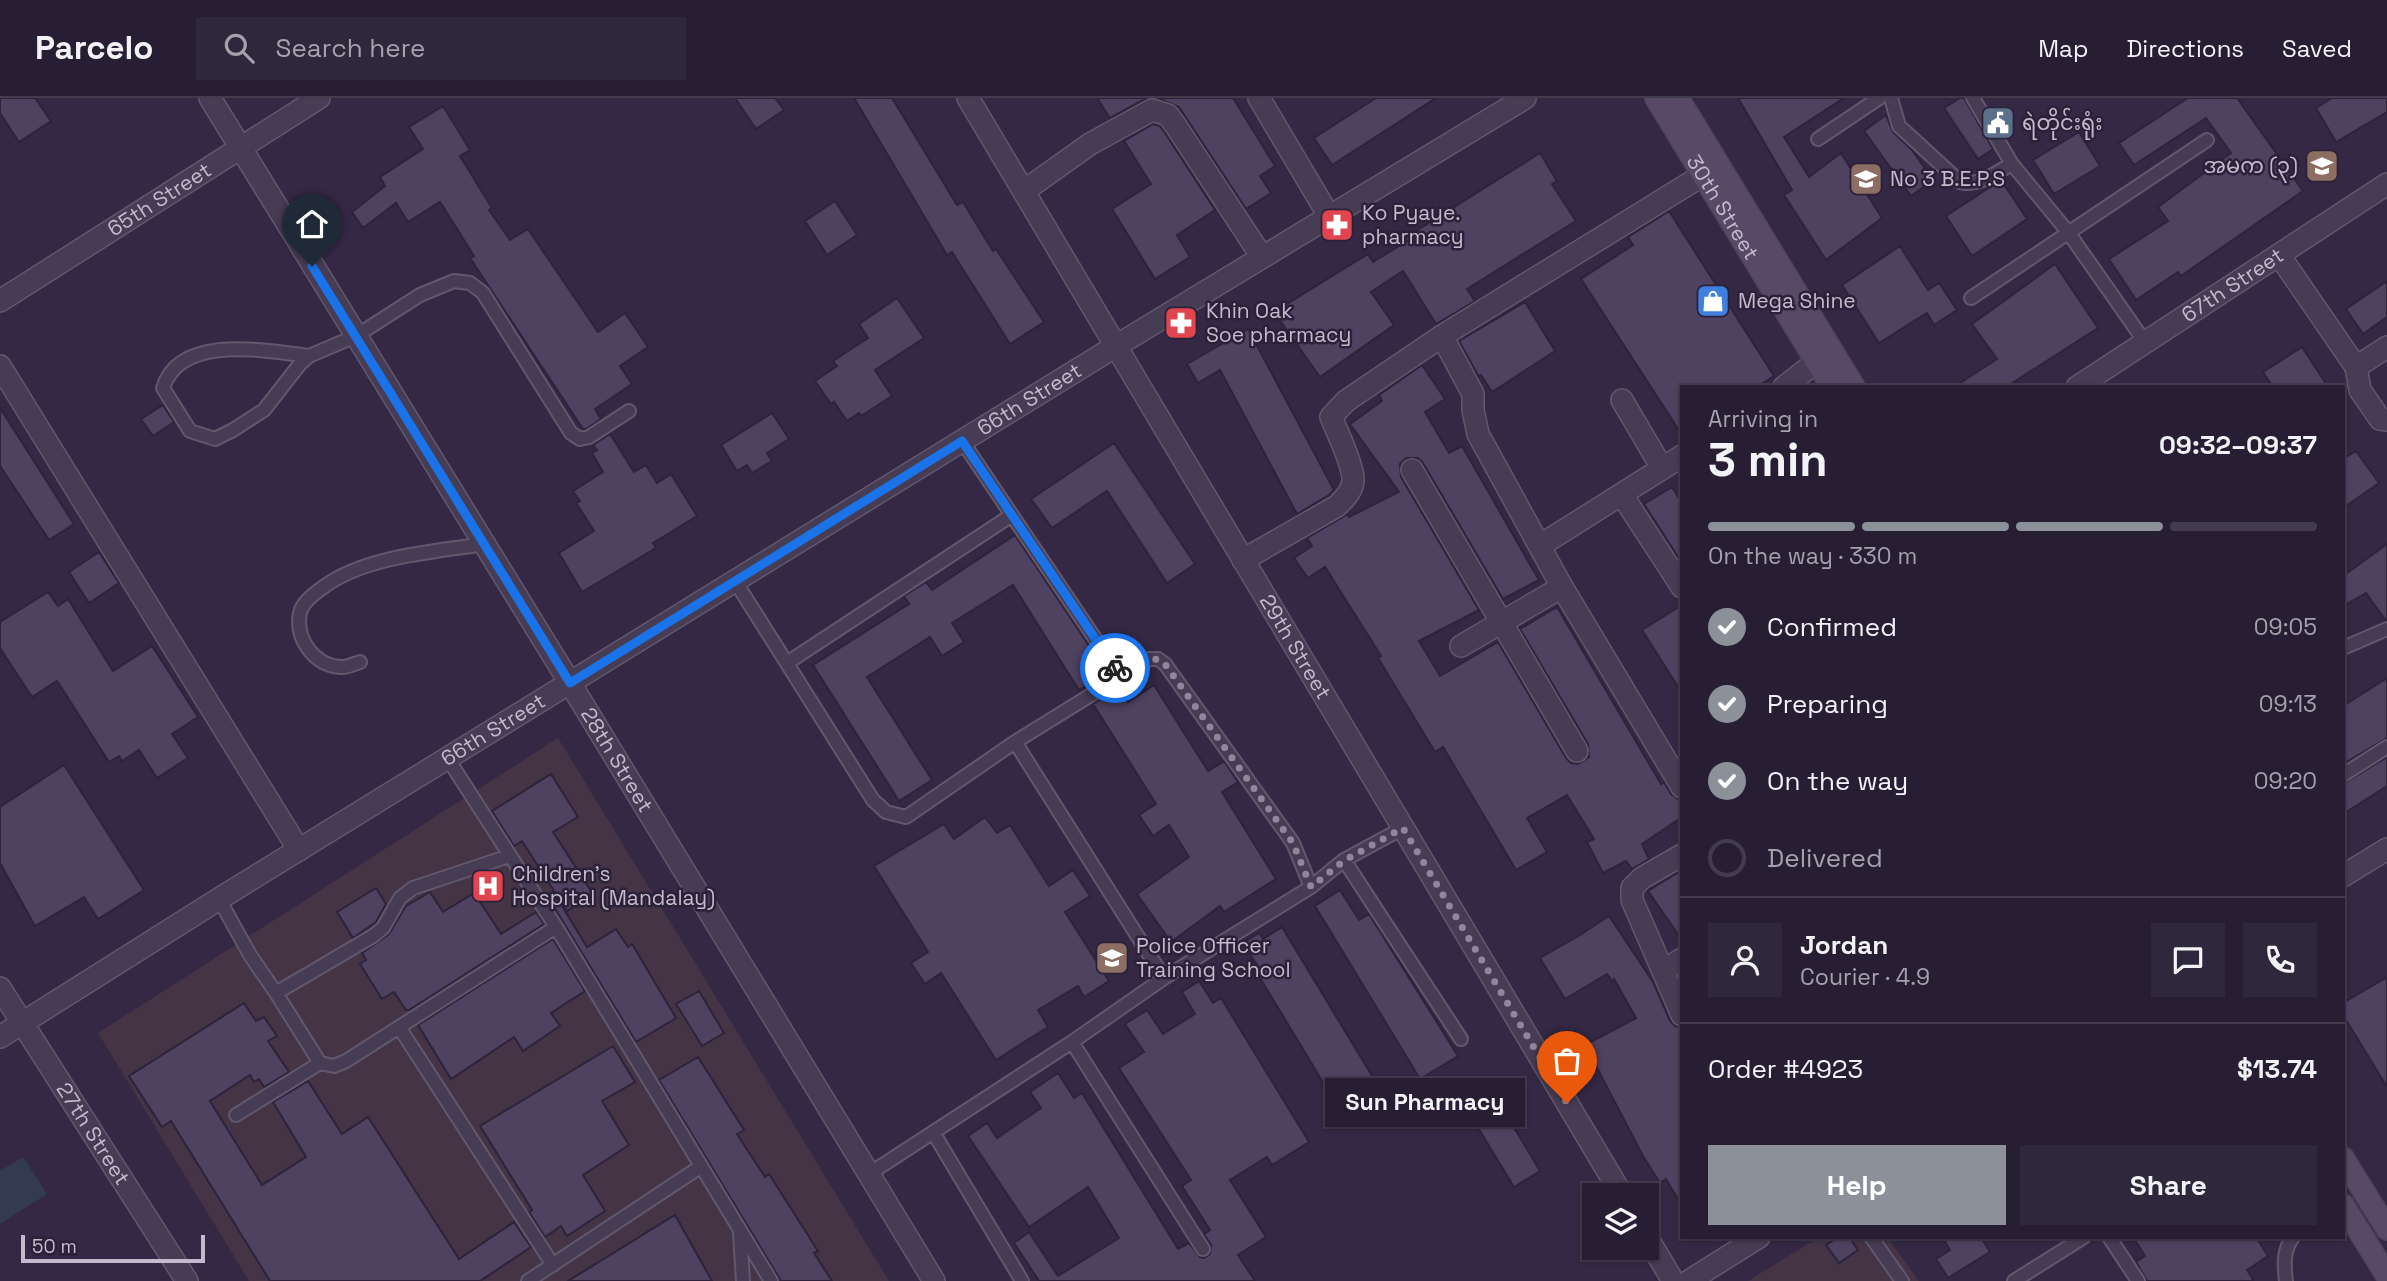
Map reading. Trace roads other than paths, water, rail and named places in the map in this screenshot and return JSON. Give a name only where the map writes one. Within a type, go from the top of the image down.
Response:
[{"type":"main road","name":"30th Street","points":[[1656,98],[1831,385]]},
{"type":"main road","name":"30th Street","points":[[1678,98],[1853,385]]},
{"type":"main road","points":[[2349,1183],[2387,1229]]},
{"type":"main road","points":[[2345,1208],[2387,1276]]},
{"type":"street","name":"28th Street","points":[[210,98],[934,1281]]},
{"type":"street","name":"29th Street","points":[[968,98],[1615,1183]]},
{"type":"street","points":[[1259,98],[1329,216]]},
{"type":"street","name":"66th Street","points":[[0,1037],[1116,346],[1525,98]]},
{"type":"street","name":"65th Street","points":[[0,301],[313,100]]},
{"type":"street","points":[[1024,191],[1090,144],[1152,110],[1160,111],[1168,115],[1176,126],[1262,257]]},
{"type":"street","points":[[1243,560],[1346,498],[1353,477],[1331,417],[1346,401],[1442,336],[1703,175]]},
{"type":"street","name":"67th Street","points":[[2080,385],[2387,184]]},
{"type":"street","points":[[2279,255],[2356,366],[2360,390],[2380,419],[2387,420]]},
{"type":"street","points":[[1442,336],[1473,394],[1478,433],[1562,587],[1680,784]]},
{"type":"street","points":[[2356,366],[2387,347]]},
{"type":"street","points":[[1787,385],[1816,362]]},
{"type":"street","points":[[0,366],[299,850]]},
{"type":"street","points":[[1622,400],[1662,468]]},
{"type":"street","points":[[1541,545],[1680,457]]},
{"type":"street","points":[[1412,470],[1577,751]]},
{"type":"street","points":[[1622,495],[1680,584]]},
{"type":"street","points":[[1461,646],[1562,587]]},
{"type":"street","points":[[2345,875],[2387,849]]},
{"type":"street","points":[[1680,856],[1642,878],[1632,888],[1632,900],[1680,1011]]},
{"type":"street","points":[[1662,971],[1680,960]]},
{"type":"street","name":"27th Street","points":[[0,988],[187,1281]]},
{"type":"street","points":[[1689,1281],[1756,1239]]},
{"type":"street","points":[[1659,1257],[1673,1281]]},
{"type":"lane","points":[[1818,139],[1879,98]]},
{"type":"lane","points":[[1891,98],[1899,126],[1960,182],[1970,185],[1982,181],[2011,164]]},
{"type":"lane","points":[[1973,98],[2011,164],[2068,233],[2145,342]]},
{"type":"lane","points":[[1971,298],[2207,140]]},
{"type":"lane","points":[[309,356],[251,349],[197,354],[167,376],[163,388],[190,431],[215,439],[264,410],[309,356],[356,336],[420,295],[454,281],[470,282],[484,293],[571,433],[580,439],[589,437],[629,411]]},
{"type":"lane","points":[[962,441],[1121,677]]},
{"type":"lane","points":[[787,663],[1012,515]]},
{"type":"lane","points":[[360,662],[342,668],[323,663],[309,651],[301,633],[300,612],[306,602],[324,586],[347,573],[399,557],[484,544]]},
{"type":"lane","points":[[735,581],[873,800],[886,812],[906,817],[1015,742],[1149,660],[1158,659],[1165,664],[1293,843],[1311,887]]},
{"type":"lane","points":[[2345,647],[2387,629]]},
{"type":"lane","points":[[1015,742],[1164,978]]},
{"type":"lane","points":[[2345,774],[2387,747]]},
{"type":"lane","points":[[449,759],[556,927],[771,1281]]},
{"type":"lane","points":[[869,1174],[1072,1042],[1164,978],[1311,887],[1345,860],[1403,828]]},
{"type":"lane","points":[[276,993],[373,936],[383,928],[400,898],[413,888],[509,856]]},
{"type":"lane","points":[[1345,860],[1461,1039]]},
{"type":"lane","points":[[219,899],[250,955],[320,1063]]},
{"type":"lane","points":[[236,1115],[320,1063],[334,1066],[346,1061],[556,927]]},
{"type":"lane","points":[[399,1027],[553,1265]]},
{"type":"lane","points":[[1072,1042],[1203,1249]]},
{"type":"lane","points":[[933,1132],[1022,1281]]},
{"type":"lane","points":[[528,1281],[700,1167]]},
{"type":"lane","points":[[740,1231],[743,1281]]},
{"type":"lane","points":[[1872,1239],[1902,1281]]},
{"type":"lane","points":[[2014,1281],[2081,1239]]},
{"type":"lane","points":[[2110,1239],[2138,1281]]},
{"type":"lane","points":[[2286,1281],[2284,1264],[2287,1240]]},
{"type":"place","name":"ရဲတိုင်းရုံး","points":[[1998,123]]},
{"type":"place","name":"အမက (၃)","points":[[2322,166]]},
{"type":"place","name":"No 3 B.E.P.S","points":[[1866,179]]},
{"type":"place","name":"Ko Pyaye. pharmacy","points":[[1337,225]]},
{"type":"place","name":"Mega Shine","points":[[1713,301]]},
{"type":"place","name":"Khin Oak Soe pharmacy","points":[[1181,323]]},
{"type":"place","name":"Children's Hospital (Mandalay)","points":[[488,886]]},
{"type":"place","name":"Police Officer Training School","points":[[1112,958]]},
{"type":"place","name":"Sun Pharmacy","points":[[1567,1103]]}]
